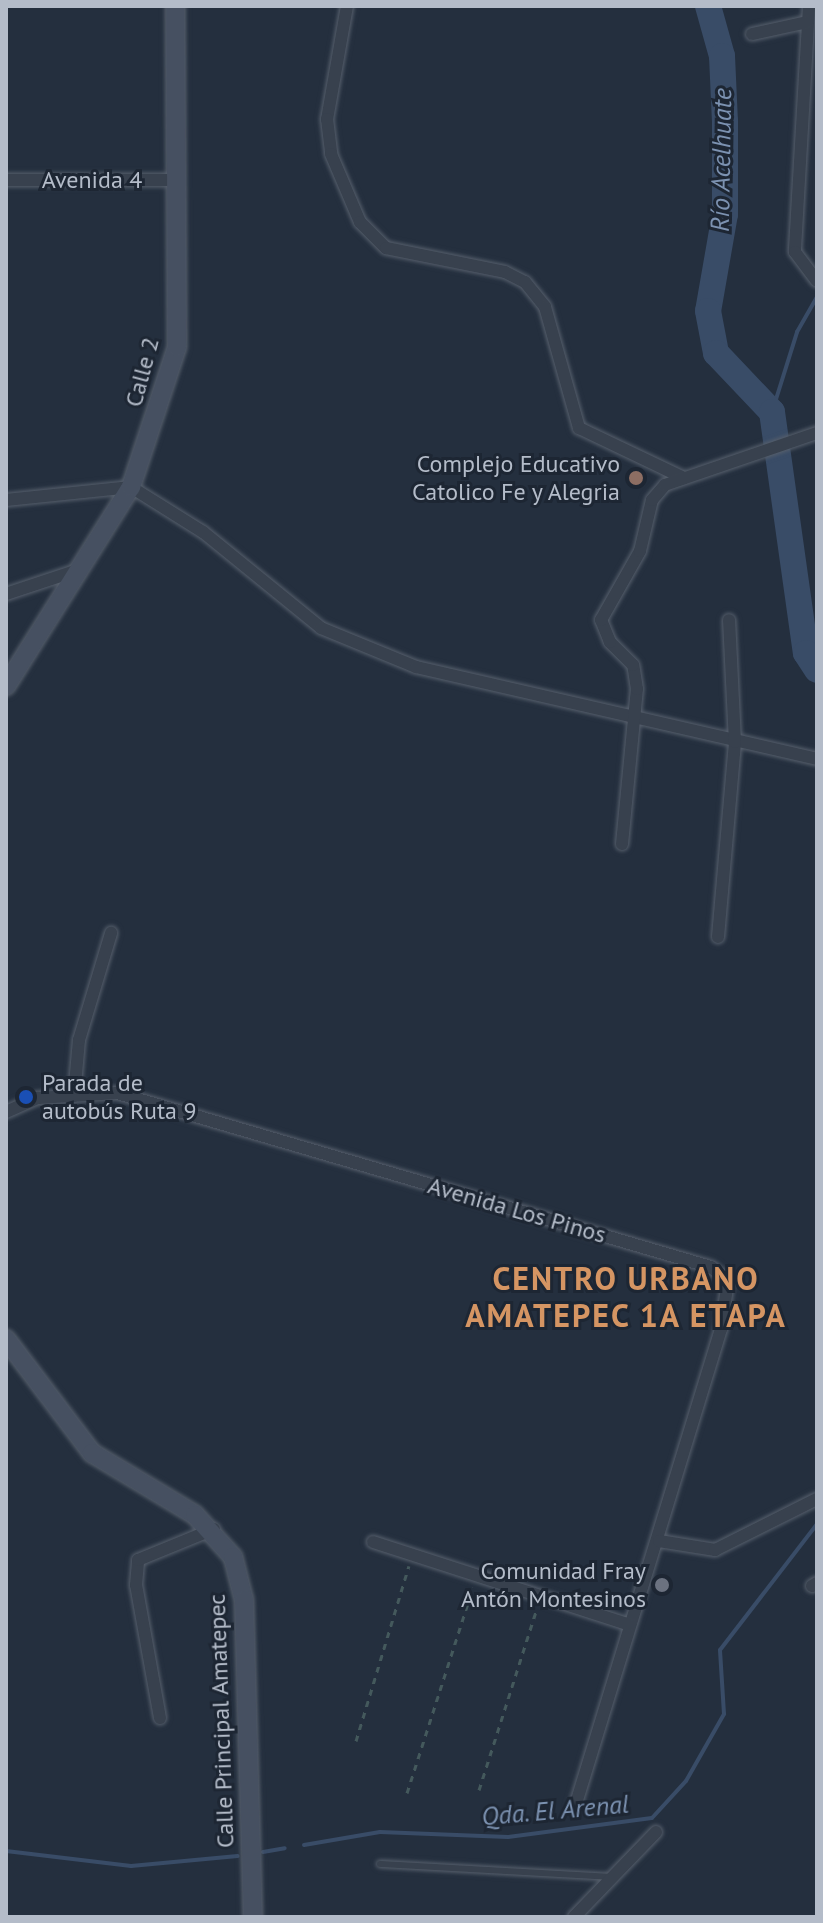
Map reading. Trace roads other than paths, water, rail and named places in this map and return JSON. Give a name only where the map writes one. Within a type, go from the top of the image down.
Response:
[{"type":"street","name":"Calle 2","points":[[7,684],[75,571],[131,487],[177,347],[175,6]]},
{"type":"street","points":[[347,6],[327,119],[331,154],[360,222],[386,248],[525,282],[545,307],[579,428],[684,478]]},
{"type":"street","points":[[752,34],[810,13],[795,252],[817,281]]},
{"type":"street","name":"Avenida 4","points":[[6,180],[177,180]]},
{"type":"street","points":[[622,844],[634,716],[633,665],[610,642],[601,620],[640,551],[652,500],[665,485],[758,450],[817,433]]},
{"type":"street","points":[[6,500],[131,487],[203,532],[321,628],[416,667],[817,759]]},
{"type":"street","points":[[6,594],[75,571]]},
{"type":"street","points":[[718,937],[735,742],[729,620]]},
{"type":"street","points":[[74,1096],[79,1040],[111,933]]},
{"type":"street","name":"Avenida Los Pinos","points":[[6,1112],[38,1098],[117,1093],[711,1267],[728,1281],[721,1329],[659,1541],[575,1807]]},
{"type":"street","name":"Calle Principal Amatepec","points":[[6,1339],[92,1453],[214,1529],[233,1557],[244,1600],[253,1917]]},
{"type":"street","points":[[659,1541],[715,1550],[817,1499]]},
{"type":"street","points":[[160,1718],[136,1585],[138,1560],[214,1529]]},
{"type":"street","points":[[373,1542],[630,1625]]},
{"type":"street","points":[[574,1917],[656,1832]]},
{"type":"lane","points":[[380,1864],[610,1877]]},
{"type":"waterway","name":"Río Acelhuate","points":[[708,6],[722,56],[725,121],[725,214],[708,311],[716,353],[772,412],[806,653],[817,670]]},
{"type":"waterway","points":[[772,412],[797,332],[817,297]]},
{"type":"waterway","name":"Qda. El Arenal","points":[[304,1845],[380,1832],[508,1837],[652,1818],[686,1781],[724,1714],[720,1650],[817,1524]]},
{"type":"waterway","name":"Qda. El Arenal","points":[[263,1852],[285,1848]]},
{"type":"waterway","name":"Qda. El Arenal","points":[[6,1851],[131,1866],[238,1856]]},
{"type":"place","name":"Complejo Educativo Catolico Fe y Alegria","points":[[636,478]]},
{"type":"place","name":"Parada de autobús Ruta 9","points":[[26,1097]]},
{"type":"place","name":"Comunidad Fray Antón Montesinos","points":[[662,1585]]},
{"type":"district","name":"CENTRO URBANO AMATEPEC 1A ETAPA","points":[[626,1298]]}]
